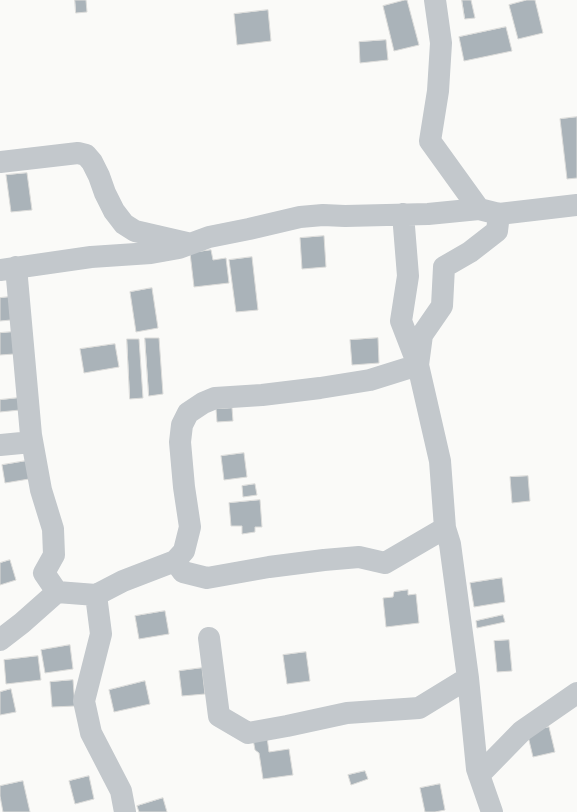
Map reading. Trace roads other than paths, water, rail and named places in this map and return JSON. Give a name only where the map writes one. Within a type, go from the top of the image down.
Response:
[{"type":"street","points":[[418,365],[422,335],[442,306],[444,267],[470,252],[497,231],[489,212],[430,141],[438,91],[441,43],[435,0]]},
{"type":"street","points":[[0,162],[78,153],[86,155],[92,162],[99,176],[114,212],[124,224],[136,230],[190,244]]},
{"type":"street","points":[[57,592],[44,573],[54,555],[53,529],[41,490],[32,442],[8,269],[91,257],[151,253],[179,248],[208,237],[300,217],[323,215],[345,216],[489,212],[577,205]]},
{"type":"street","points":[[403,214],[408,276],[401,321],[418,365],[440,461],[446,528],[450,544],[468,678],[477,769],[492,812]]},
{"type":"street","points":[[0,640],[57,592],[96,595],[123,581],[175,561],[184,550],[190,527],[184,487],[180,442],[182,425],[188,413],[203,403],[215,398],[262,395],[370,380],[418,365]]},
{"type":"street","points":[[0,445],[32,442]]},
{"type":"street","points":[[175,561],[183,572],[207,578],[269,567],[359,557],[385,563],[446,528]]},
{"type":"street","points":[[96,595],[101,634],[84,701],[91,733],[121,790],[125,812]]},
{"type":"street","points":[[209,638],[219,716],[248,733],[347,713],[419,708],[468,678]]},
{"type":"street","points":[[479,775],[522,731],[577,693]]}]
